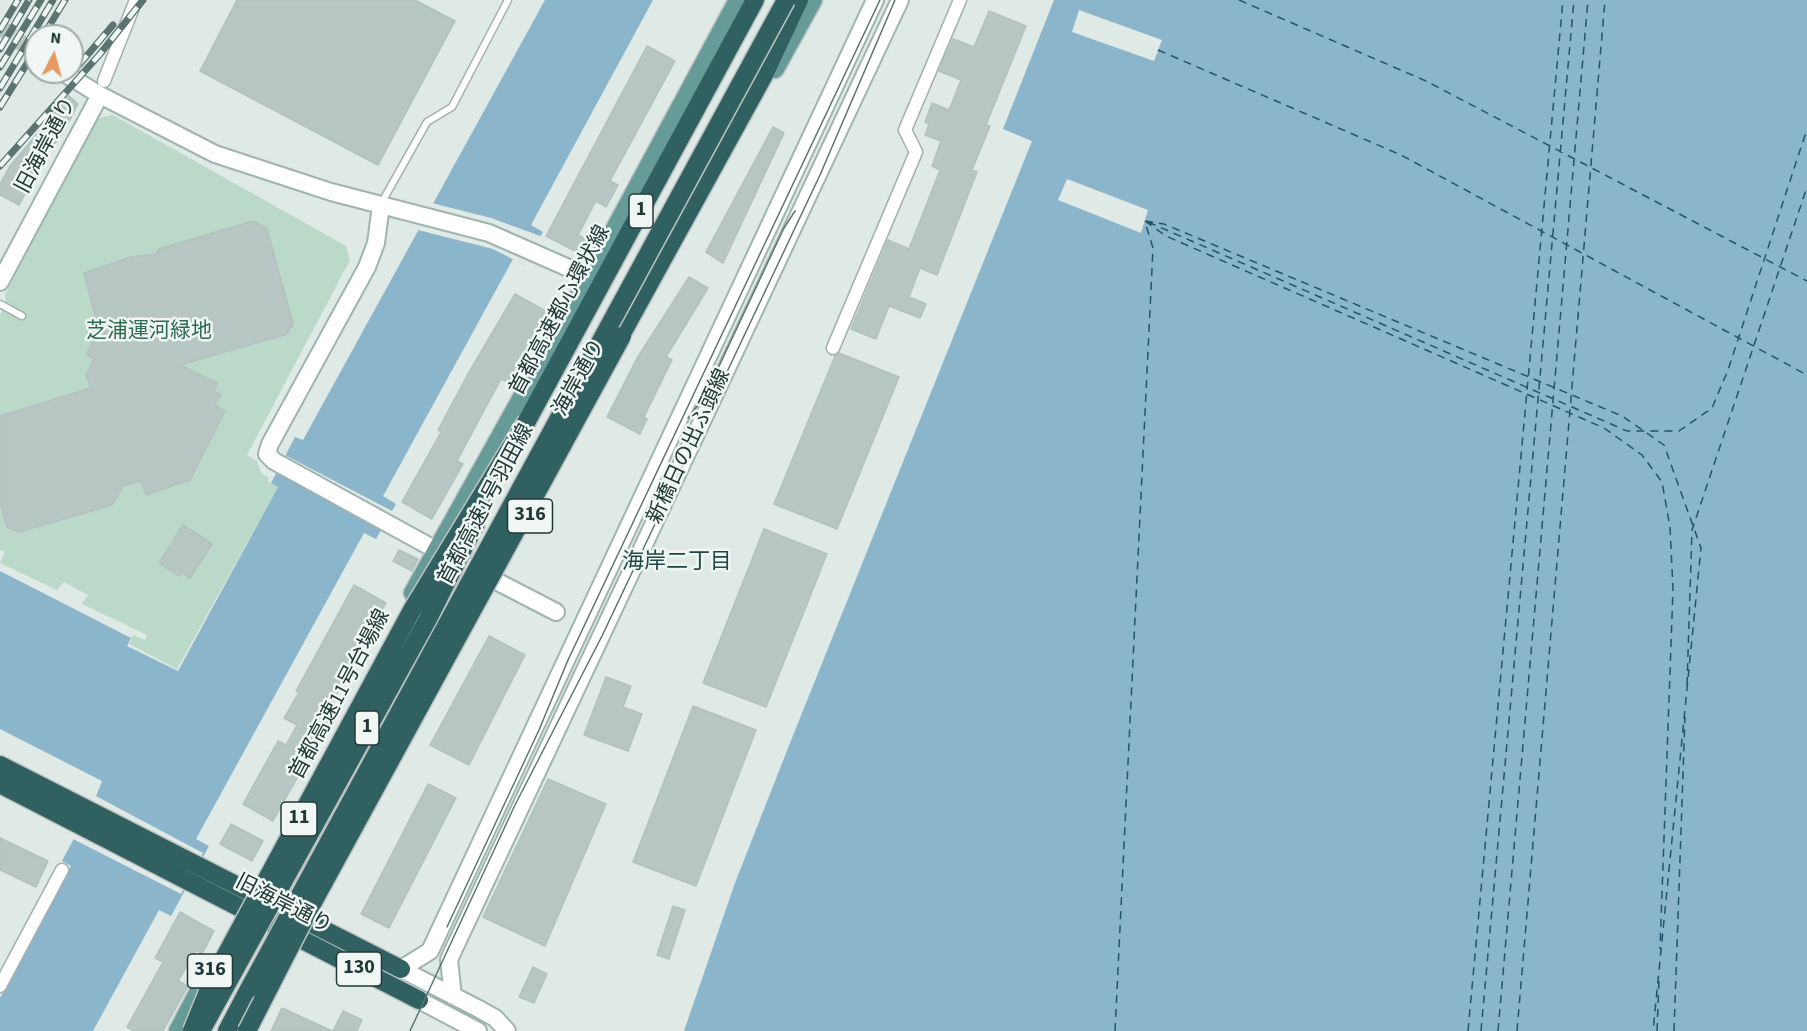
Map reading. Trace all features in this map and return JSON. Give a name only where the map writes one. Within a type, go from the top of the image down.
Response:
[{"type":"highway","name":"首都高速都心環状線","points":[[527,421],[755,0]]},
{"type":"highway","name":"首都高速1号羽田線","points":[[227,1031],[786,0]]},
{"type":"highway","points":[[312,904],[763,77],[799,0]]},
{"type":"highway","points":[[502,527],[622,336]]},
{"type":"highway","name":"首都高速11号台場線","points":[[192,1031],[214,977],[412,610],[527,421]]},
{"type":"highway","name":"首都高速1号羽田線","points":[[202,1031],[428,619],[527,421]]},
{"type":"highway","name":"11","points":[[247,1031],[312,904],[417,682]]},
{"type":"highway","name":"130","points":[[0,765],[83,818]]},
{"type":"highway","name":"130","points":[[0,784],[83,818]]},
{"type":"highway","name":"旧海岸通り","points":[[83,818],[303,930],[401,969]]},
{"type":"highway","name":"旧海岸通り","points":[[303,930],[419,1000]]},
{"type":"main road","name":"海岸通り","points":[[178,1031],[436,550],[590,277],[738,0]]},
{"type":"main road","name":"海岸通り","points":[[247,1031],[813,0]]},
{"type":"main road","name":"新橋日の出ふ頭線","points":[[401,969],[430,951],[875,0]]},
{"type":"main road","name":"新橋日の出ふ頭線","points":[[453,996],[449,960],[452,953],[900,0]]},
{"type":"main road","points":[[84,81],[102,88],[214,154],[381,205],[489,233],[590,277]]},
{"type":"main road","name":"旧海岸通り","points":[[0,282],[102,88]]},
{"type":"main road","points":[[381,205],[376,243],[367,267],[270,444],[267,454],[436,550],[556,612]]},
{"type":"main road","points":[[401,969],[495,1018],[507,1031]]},
{"type":"main road","points":[[419,1000],[478,1031]]},
{"type":"street","points":[[102,88],[136,0]]},
{"type":"street","points":[[833,348],[916,152],[905,130],[960,0]]},
{"type":"street","points":[[0,986],[62,870]]},
{"type":"lane","points":[[381,205],[427,122],[452,107],[508,0]]},
{"type":"lane","points":[[0,304],[22,316]]},
{"type":"green space","name":"芝浦運河緑地","points":[[113,115],[346,246],[350,260],[247,455],[257,461],[261,473],[269,478],[267,481],[278,487],[177,669],[129,644],[133,635],[145,640],[147,635],[82,604],[88,595],[64,582],[57,590],[0,563],[5,552],[0,550],[0,315],[6,301],[5,295],[96,119]]},
{"type":"water","points":[[545,0],[653,0],[531,225],[543,232],[524,265],[513,259],[383,496],[396,504],[376,539],[364,533],[196,839],[209,846],[171,916],[159,910],[93,1031],[0,1031],[0,998],[71,866],[62,861],[102,781],[0,729],[0,571],[131,638],[127,646],[178,671],[278,487],[271,483],[295,437],[303,440]]},
{"type":"water","points":[[1054,0],[1807,0],[1807,1031],[684,1031],[735,883],[1032,141],[1003,129]]},
{"type":"pier","points":[[1079,10],[1162,40],[1154,61],[1072,32]]},
{"type":"pier","points":[[1067,179],[1148,210],[1141,233],[1058,200]]},
{"type":"pier","points":[[432,203],[491,218],[543,237],[524,265],[493,249],[418,230]]},
{"type":"pier","points":[[283,454],[394,512],[383,531],[274,470]]},
{"type":"pier","points":[[94,795],[203,853],[181,894],[71,838]]},
{"type":"building","points":[[237,0],[415,0],[455,21],[378,165],[200,71]]},
{"type":"building","points":[[989,11],[1026,26],[986,125],[990,126],[972,170],[977,172],[937,275],[920,268],[909,297],[926,304],[920,318],[889,306],[876,339],[851,329],[888,240],[909,249],[940,170],[932,166],[941,141],[925,135],[929,124],[925,122],[932,103],[949,110],[961,80],[939,71],[953,39],[974,47]]},
{"type":"building","points":[[647,46],[675,61],[610,181],[618,185],[606,207],[596,201],[578,235],[588,240],[581,254],[546,236]]},
{"type":"building","points":[[69,96],[78,104],[64,131],[53,146],[51,145],[19,205],[0,195],[0,184],[10,166]]},
{"type":"building","points":[[773,127],[784,133],[723,263],[706,252]]},
{"type":"building","points":[[253,221],[267,229],[293,324],[287,334],[180,365],[217,383],[214,391],[221,395],[214,405],[225,411],[190,480],[146,495],[141,481],[123,486],[112,505],[19,532],[7,527],[0,502],[0,416],[91,388],[86,375],[94,359],[86,354],[95,338],[86,332],[95,315],[84,273],[131,257],[156,254],[159,249]]},
{"type":"building","points":[[689,277],[708,288],[666,357],[672,360],[644,417],[647,419],[640,434],[607,417],[636,360]]},
{"type":"building","points":[[515,294],[551,314],[511,384],[501,379],[457,461],[463,464],[432,519],[402,502],[441,432],[438,430],[468,374]]},
{"type":"building","points":[[839,353],[899,377],[837,529],[774,504],[835,356]]},
{"type":"building","points":[[183,525],[212,544],[190,578],[182,573],[179,576],[159,563]]},
{"type":"building","points":[[764,529],[827,554],[766,707],[703,683]]},
{"type":"building","points":[[399,550],[418,559],[412,571],[393,561]]},
{"type":"building","points":[[354,585],[386,603],[323,719],[331,724],[312,756],[310,755],[273,821],[243,804],[278,741],[286,745],[297,725],[284,718],[299,692],[296,691]]},
{"type":"building","points":[[489,636],[525,655],[469,765],[430,745]]},
{"type":"building","points":[[606,677],[631,686],[623,707],[642,714],[628,751],[584,735]]},
{"type":"building","points":[[693,706],[756,730],[696,886],[633,862]]},
{"type":"building","points":[[548,779],[606,804],[545,946],[483,917]]},
{"type":"building","points":[[428,784],[456,798],[389,928],[361,914]]},
{"type":"building","points":[[231,824],[263,841],[252,861],[220,844]]},
{"type":"building","points":[[0,838],[48,861],[36,887],[0,870]]},
{"type":"building","points":[[673,906],[685,910],[669,959],[657,955]]},
{"type":"building","points":[[180,912],[214,931],[202,954],[196,950],[178,981],[188,986],[163,1031],[134,1031],[127,1027],[163,962],[155,958]]},
{"type":"building","points":[[533,967],[547,974],[534,1003],[519,997]]},
{"type":"building","points":[[282,1008],[332,1031],[271,1031]]},
{"type":"building","points":[[343,1011],[362,1020],[357,1031],[333,1031]]},
{"type":"ferry route","points":[[1239,0],[1426,81],[1807,281]]},
{"type":"ferry route","points":[[1468,1031],[1563,0]]},
{"type":"ferry route","points":[[1481,1031],[1574,0]]},
{"type":"ferry route","points":[[1498,1031],[1588,0]]},
{"type":"ferry route","points":[[1517,1031],[1605,0]]},
{"type":"ferry route","points":[[1158,50],[1401,155],[1807,375]]},
{"type":"ferry route","points":[[1148,222],[1627,431],[1679,431],[1712,408],[1728,370],[1807,129]]},
{"type":"ferry route","points":[[1687,685],[1692,530],[1807,187]]},
{"type":"ferry route","points":[[1145,221],[1164,224],[1622,416],[1664,445],[1701,548],[1653,1031]]},
{"type":"ferry route","points":[[1145,221],[1166,236],[1604,428],[1642,455],[1662,482],[1670,527],[1673,589],[1660,949]]},
{"type":"ferry route","points":[[1115,1031],[1153,248],[1145,222]]},
{"type":"ferry route","points":[[1674,1031],[1685,717]]},
{"type":"ferry route","points":[[1657,1031],[1659,980]]},
{"type":"tunnel","points":[[0,27],[24,45]]},
{"type":"tram line","points":[[447,927],[539,730],[568,660],[880,0]]},
{"type":"tram line","points":[[410,1031],[515,805],[602,636],[820,175],[895,0]]},
{"type":"tram line","points":[[688,418],[705,396],[784,228],[795,211]]},
{"type":"railway","points":[[0,30],[18,0]]},
{"type":"railway","points":[[0,49],[29,0]]},
{"type":"railway","points":[[0,67],[41,0]]},
{"type":"railway","points":[[0,88],[53,0]]},
{"type":"railway","points":[[50,24],[65,0]]},
{"type":"railway","points":[[0,166],[100,54],[143,0]]},
{"type":"railway","points":[[84,59],[113,25]]},
{"type":"railway","points":[[0,107],[24,68]]},
{"type":"district","name":"海岸二丁目","points":[[677,563]]}]
